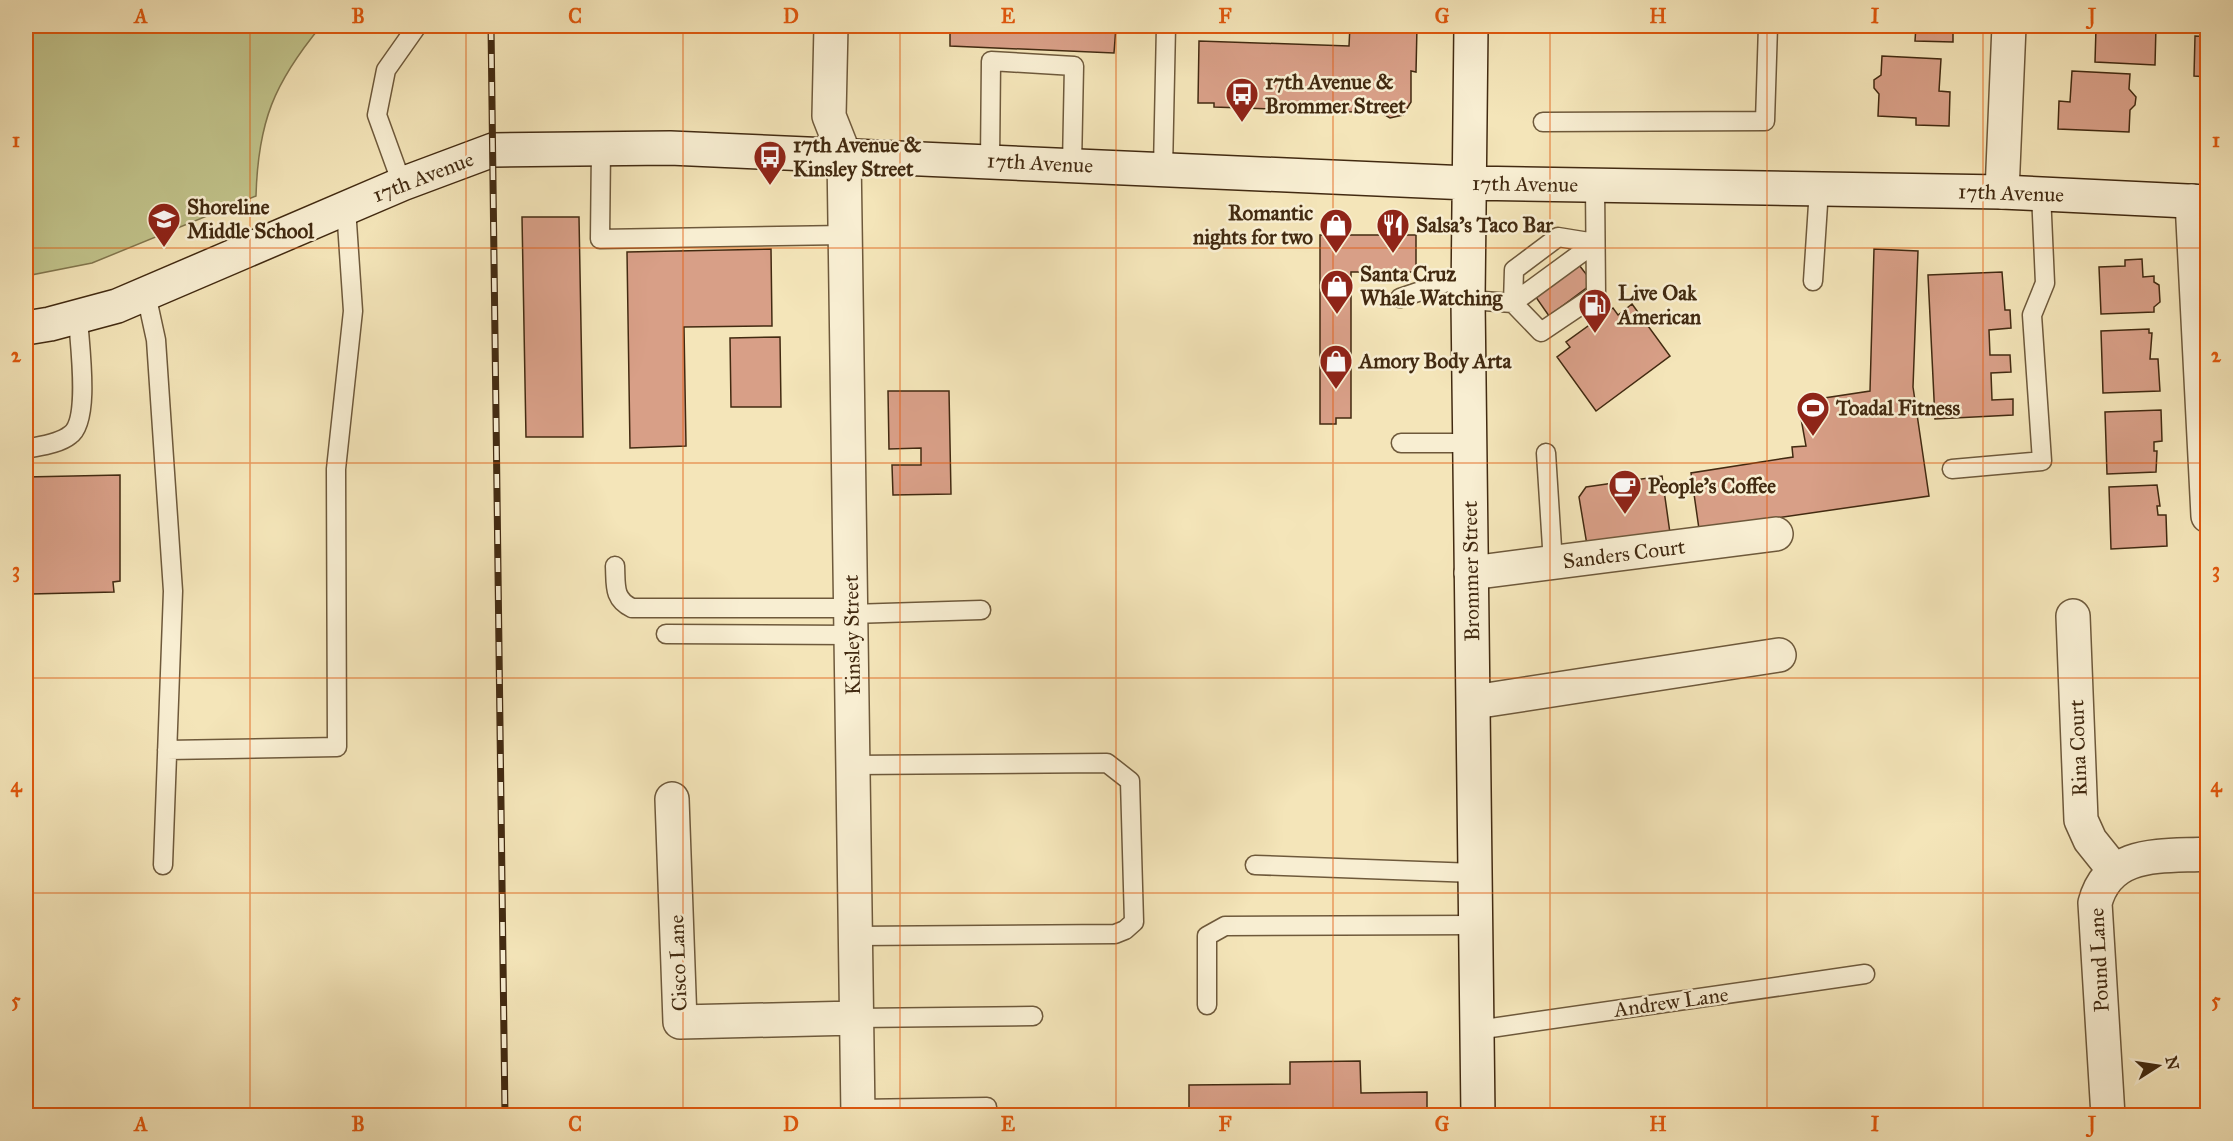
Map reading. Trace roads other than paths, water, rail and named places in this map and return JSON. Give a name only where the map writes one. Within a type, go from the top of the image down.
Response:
[{"type":"main road","points":[[831,26],[829,116],[844,154]]},
{"type":"main road","name":"Brommer Street","points":[[1471,26],[1468,288],[1478,1116]]},
{"type":"main road","points":[[2002,192],[2009,26]]},
{"type":"main road","name":"17th Avenue","points":[[26,328],[117,306],[402,184],[493,150],[670,148],[1468,183],[2002,192],[2200,201]]},
{"type":"main road","name":"Kinsley Street","points":[[844,154],[858,1112]]},
{"type":"main road","points":[[2200,201],[2208,516]]},
{"type":"main road","name":"Sanders Court","points":[[1471,573],[1776,534]]},
{"type":"main road","name":"Rina Court","points":[[2073,616],[2081,820],[2090,840],[2114,870]]},
{"type":"main road","points":[[1474,702],[1779,654]]},
{"type":"main road","name":"Cisco Lane","points":[[672,799],[680,1022],[856,1018]]},
{"type":"main road","points":[[2114,870],[2126,862],[2141,859],[2208,854]]},
{"type":"main road","name":"Pound Lane","points":[[2108,1116],[2095,903],[2105,878],[2114,870]]},
{"type":"lane","points":[[402,184],[377,115],[386,70],[417,26]]},
{"type":"lane","points":[[1162,169],[1166,26]]},
{"type":"lane","points":[[1543,122],[1765,121],[1768,26]]},
{"type":"lane","points":[[990,161],[991,61],[1074,66],[1072,165]]},
{"type":"lane","points":[[601,149],[600,239],[845,235]]},
{"type":"lane","points":[[1400,298],[1468,288],[1513,303],[1541,332],[1596,295],[1595,186]]},
{"type":"lane","points":[[1813,281],[1820,189]]},
{"type":"lane","points":[[1952,469],[2042,461],[2032,315],[2045,283],[2041,193]]},
{"type":"lane","points":[[167,750],[337,747],[336,469],[353,311],[346,208]]},
{"type":"lane","points":[[1513,303],[1514,270],[1558,237],[1594,243]]},
{"type":"lane","points":[[1513,303],[1594,243]]},
{"type":"lane","points":[[146,294],[156,340],[173,591],[163,865]]},
{"type":"lane","points":[[26,449],[70,436],[79,426],[82,392],[78,317]]},
{"type":"lane","points":[[1401,444],[1470,443]]},
{"type":"lane","points":[[1546,453],[1553,563]]},
{"type":"lane","points":[[615,566],[616,593],[620,602],[632,608],[852,619]]},
{"type":"lane","points":[[666,634],[981,610]]},
{"type":"lane","points":[[854,765],[1107,763],[1130,781],[1134,922],[1125,930],[1115,934],[856,936]]},
{"type":"lane","points":[[1255,865],[1475,873]]},
{"type":"lane","points":[[1207,1005],[1207,936],[1224,926],[1476,925]]},
{"type":"lane","name":"Andrew Lane","points":[[1477,1030],[1865,974]]},
{"type":"lane","points":[[856,1018],[1033,1016]]},
{"type":"lane","points":[[858,1112],[987,1107]]},
{"type":"railway","points":[[491,26],[505,1116]]},
{"type":"place","name":"17th Avenue & Brommer Street","points":[[1242,123]]},
{"type":"place","name":"17th Avenue & Kinsley Street","points":[[770,186]]},
{"type":"place","name":"Shoreline Middle School","points":[[164,248]]},
{"type":"place","name":"Romantic nights for two","points":[[1336,254]]},
{"type":"place","name":"Salsa's Taco Bar","points":[[1393,254]]},
{"type":"place","name":"Santa Cruz Whale Watching","points":[[1337,315]]},
{"type":"place","name":"Live Oak American","points":[[1595,334]]},
{"type":"place","name":"Amory Body Arta","points":[[1336,390]]},
{"type":"place","name":"Toadal Fitness","points":[[1813,437]]},
{"type":"place","name":"People's Coffee","points":[[1625,515]]}]
